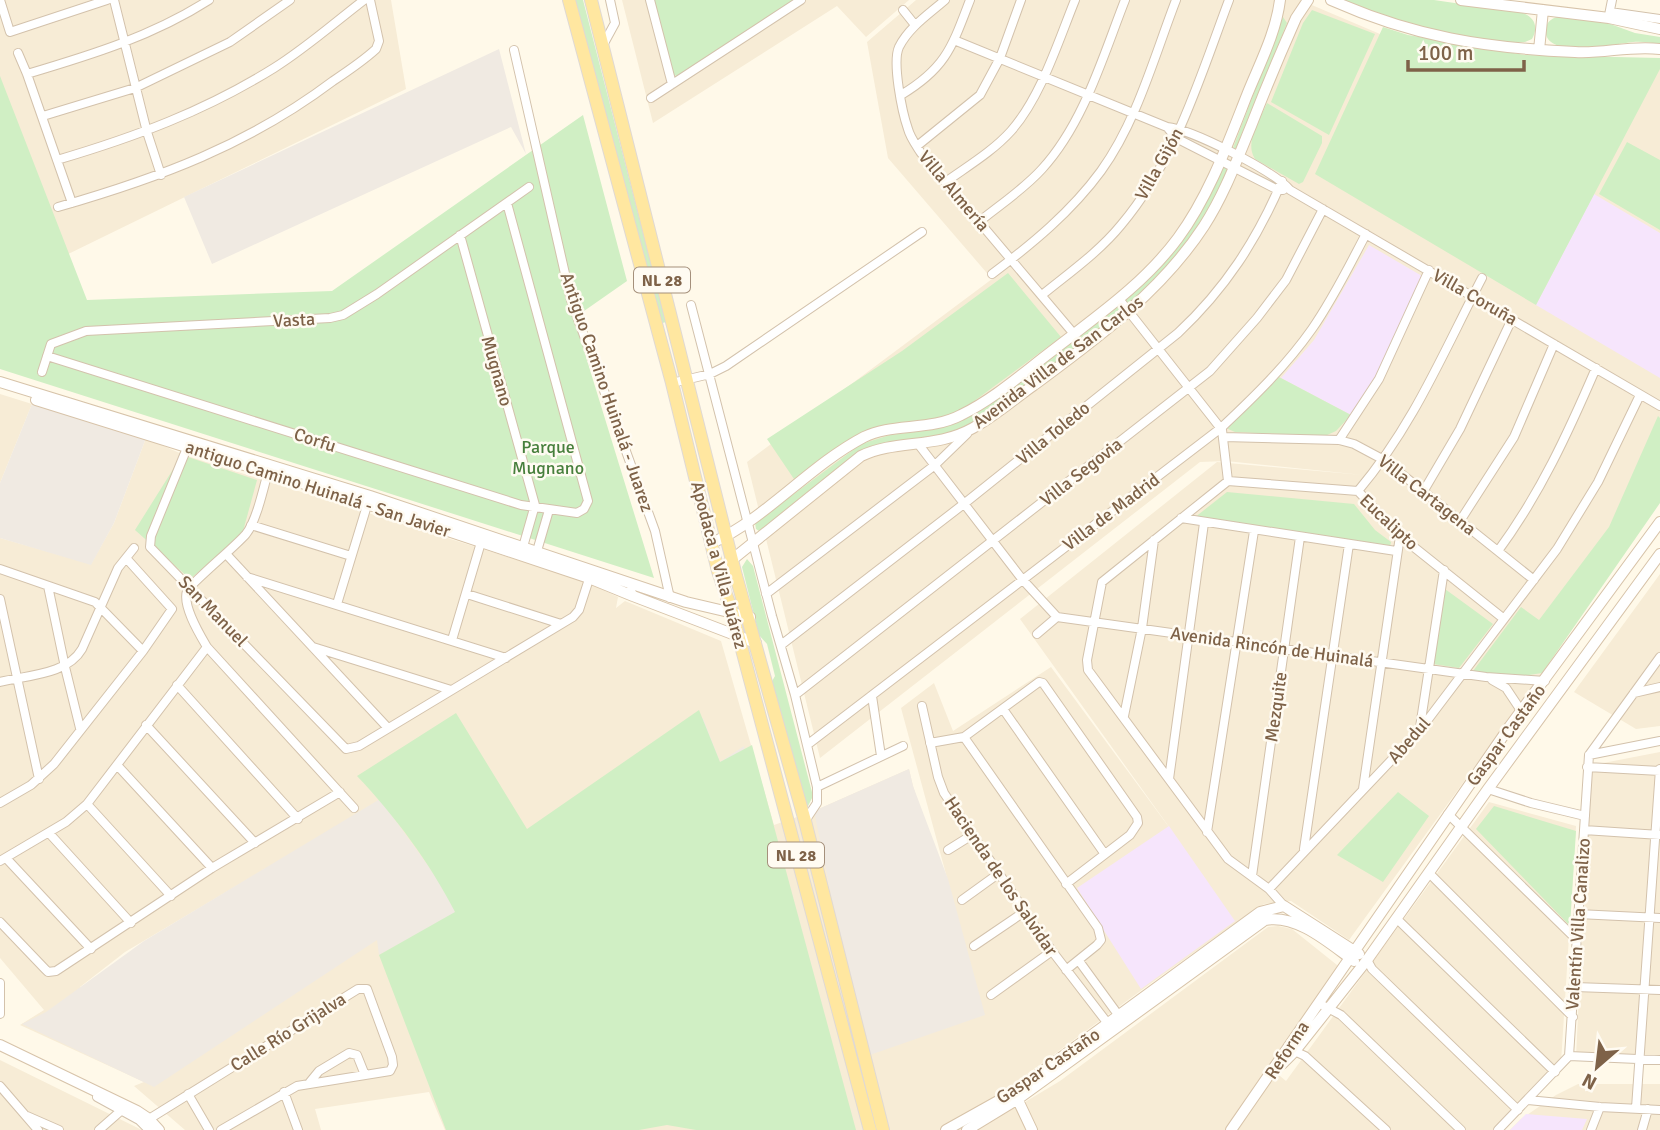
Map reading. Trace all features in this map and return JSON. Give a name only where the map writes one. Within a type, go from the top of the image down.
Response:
[{"type":"main road","name":"Apodaca a Villa Juárez","points":[[569,0],[672,383],[718,571],[732,612],[870,1130]]},
{"type":"main road","name":"Apodaca a Villa Juárez","points":[[591,0],[733,560],[805,821],[883,1130]]},
{"type":"main road","name":"Avenida Villa de San Carlos","points":[[718,571],[851,463],[871,452],[948,439],[975,427],[1129,311],[1185,253],[1205,225],[1236,162],[1296,18],[1308,0]]},
{"type":"main road","points":[[1331,0],[1377,19],[1438,38],[1578,52],[1660,49]]},
{"type":"main road","points":[[1461,0],[1609,15],[1660,29]]},
{"type":"main road","name":"Avenida Villa de San Carlos","points":[[712,543],[747,524],[842,451],[872,434],[937,424],[965,413],[1013,381],[1074,334],[1119,299],[1153,267],[1179,237],[1222,154],[1280,5]]},
{"type":"main road","points":[[1280,5],[1296,18]]},
{"type":"main road","points":[[1539,50],[1543,10]]},
{"type":"main road","points":[[0,382],[590,574],[625,580],[670,596],[750,617]]},
{"type":"main road","name":"antiguo Camino Huinalá - San Javier","points":[[0,389],[189,443]]},
{"type":"main road","points":[[965,413],[975,427]]},
{"type":"main road","points":[[842,451],[851,463]]},
{"type":"main road","name":"Gaspar Castaño","points":[[1352,954],[1448,814],[1553,671],[1588,617],[1660,522]]},
{"type":"main road","points":[[483,538],[537,551],[670,612],[756,643]]},
{"type":"main road","name":"Gaspar Castaño","points":[[967,1130],[1111,1028],[1260,912],[1284,906],[1367,965],[1396,919],[1568,679],[1655,569],[1660,554]]},
{"type":"main road","points":[[625,580],[633,596]]},
{"type":"main road","points":[[1553,671],[1568,679]]},
{"type":"main road","points":[[811,913],[827,908]]},
{"type":"main road","name":"Gaspar Castaño","points":[[1122,1019],[1265,920],[1283,918],[1295,922],[1352,954]]},
{"type":"main road","name":"Reforma","points":[[1231,1130],[1291,1049],[1318,1003],[1352,954]]},
{"type":"main road","points":[[1291,1049],[1367,965]]},
{"type":"main road","points":[[0,1047],[68,1076],[159,1130]]},
{"type":"main road","points":[[1016,1096],[1032,1130]]},
{"type":"main road","name":"Gaspar Castaño","points":[[946,1130],[1016,1096]]},
{"type":"street","points":[[0,0],[10,32],[107,0]]},
{"type":"street","points":[[114,0],[135,89],[161,175]]},
{"type":"street","points":[[27,74],[124,43],[165,25],[209,0]]},
{"type":"street","points":[[43,116],[135,89],[230,42],[290,0]]},
{"type":"street","points":[[57,160],[147,132],[216,101],[276,67],[364,0]]},
{"type":"street","points":[[58,207],[161,175],[220,150],[256,132],[313,97],[375,50],[379,41],[370,0]]},
{"type":"street","points":[[650,0],[673,84]]},
{"type":"street","points":[[651,97],[801,0]]},
{"type":"street","name":"Villa Almería","points":[[946,0],[915,25],[897,52],[908,131],[917,146],[1074,334]]},
{"type":"street","points":[[901,95],[933,73],[944,59],[970,0]]},
{"type":"street","points":[[917,146],[979,95],[1000,58],[1021,0]]},
{"type":"street","points":[[947,181],[1010,133],[1021,119],[1044,76],[1074,0]]},
{"type":"street","points":[[980,221],[1042,169],[1066,137],[1088,93],[1125,0]]},
{"type":"street","points":[[992,274],[1065,214],[1102,169],[1133,112],[1176,0]]},
{"type":"street","name":"Villa Gijón","points":[[1042,295],[1121,225],[1147,190],[1176,138],[1229,0]]},
{"type":"street","points":[[1612,0],[1609,15],[1660,19]]},
{"type":"street","points":[[603,45],[615,23],[614,1]]},
{"type":"street","points":[[903,10],[915,25]]},
{"type":"street","name":"Villa Coruña","points":[[954,40],[1167,127],[1180,128],[1278,190],[1290,190]]},
{"type":"street","name":"Antiguo Camino Huinalá - Juarez","points":[[514,50],[571,300],[658,538],[670,596],[670,612]]},
{"type":"street","points":[[18,53],[43,116],[72,203]]},
{"type":"street","name":"Villa Coruña","points":[[1167,127],[1176,138],[1222,154]]},
{"type":"street","name":"Villa Coruña","points":[[1236,162],[1282,181],[1290,190],[1660,406]]},
{"type":"street","name":"Villa Toledo","points":[[781,645],[1159,349],[1200,312],[1225,283],[1261,228],[1282,181]]},
{"type":"street","name":"Vasta","points":[[47,356],[51,344],[86,331],[330,318],[343,314],[529,187]]},
{"type":"street","name":"Corfu","points":[[47,356],[520,505],[577,513],[584,509],[588,501],[508,203]]},
{"type":"street","name":"Villa Segovia","points":[[795,695],[1189,389],[1235,344],[1276,294],[1295,265],[1323,209]]},
{"type":"street","points":[[672,383],[710,374],[726,366],[922,232]]},
{"type":"street","name":"Villa de Madrid","points":[[807,745],[1022,579],[1222,433],[1266,386],[1311,330],[1366,234]]},
{"type":"street","name":"Mugnano","points":[[460,235],[534,507]]},
{"type":"street","points":[[1339,440],[1379,379],[1429,270]]},
{"type":"street","points":[[1358,491],[1384,460],[1417,409],[1482,278]]},
{"type":"street","points":[[1119,299],[1222,433],[1228,481],[1102,582],[1087,660],[1088,670],[1228,859],[1269,889],[1284,906]]},
{"type":"street","points":[[691,305],[817,787],[818,800],[805,821]]},
{"type":"street","points":[[1423,492],[1461,429],[1512,319]]},
{"type":"street","points":[[1460,521],[1514,437],[1554,344]]},
{"type":"street","points":[[41,372],[47,356]]},
{"type":"street","points":[[1498,551],[1519,523],[1553,463],[1596,368]]},
{"type":"street","name":"Abedul","points":[[1269,889],[1420,730],[1558,549],[1584,506],[1640,395]]},
{"type":"street","points":[[766,594],[934,465],[975,427]]},
{"type":"street","name":"Villa Cartagena","points":[[1222,433],[1354,443],[1384,460],[1534,580]]},
{"type":"street","name":"San Manuel","points":[[189,443],[151,536],[150,547],[343,747],[348,749],[359,746],[387,727]]},
{"type":"street","points":[[919,445],[1022,579],[1057,617],[1037,634]]},
{"type":"street","points":[[269,468],[247,533],[227,555],[190,587],[187,596],[190,610],[207,647],[354,808]]},
{"type":"street","name":"Eucalipto","points":[[1228,481],[1358,491],[1400,536],[1504,619]]},
{"type":"street","points":[[337,604],[369,500]]},
{"type":"street","points":[[523,547],[534,507]]},
{"type":"street","points":[[537,551],[549,510]]},
{"type":"street","points":[[1181,518],[1396,551]]},
{"type":"street","points":[[1169,779],[1204,523]]},
{"type":"street","points":[[251,525],[351,556]]},
{"type":"street","points":[[1207,832],[1254,531]]},
{"type":"street","points":[[1362,790],[1400,536]]},
{"type":"street","name":"Mezquite","points":[[1251,876],[1300,537]]},
{"type":"street","points":[[452,640],[483,538]]},
{"type":"street","points":[[1124,716],[1142,628],[1154,540]]},
{"type":"street","points":[[1304,850],[1349,544]]},
{"type":"street","points":[[0,682],[65,667],[75,660],[118,568],[134,548]]},
{"type":"street","points":[[227,555],[387,727],[576,615],[590,574]]},
{"type":"street","points":[[0,803],[39,779],[143,651],[172,609],[126,558]]},
{"type":"street","points":[[0,569],[89,599],[101,607],[143,651]]},
{"type":"street","points":[[1420,730],[1444,570]]},
{"type":"street","points":[[247,577],[506,658]]},
{"type":"street","points":[[48,586],[80,728]]},
{"type":"street","points":[[467,594],[561,624]]},
{"type":"street","points":[[0,599],[39,779]]},
{"type":"street","name":"Avenida Rincón de Huinalá","points":[[1057,617],[1189,634],[1331,657],[1486,677],[1545,681]]},
{"type":"street","points":[[90,949],[3,859],[49,833],[87,804],[207,647]]},
{"type":"street","points":[[312,647],[451,690]]},
{"type":"street","points":[[1589,755],[1660,657]]},
{"type":"street","points":[[1486,677],[1506,688],[1522,712]]},
{"type":"street","points":[[930,743],[964,737],[1039,682],[1043,683],[1137,817],[1138,823],[1130,835],[1066,884]]},
{"type":"street","points":[[177,685],[298,819]]},
{"type":"street","points":[[1634,693],[1660,687]]},
{"type":"street","points":[[872,696],[881,756]]},
{"type":"street","name":"Hacienda de los Salvidar","points":[[922,706],[944,793],[1024,912],[1111,1028]]},
{"type":"street","points":[[1003,709],[1104,853]]},
{"type":"street","points":[[146,725],[255,843]]},
{"type":"street","points":[[964,737],[1097,928],[1101,940],[1066,970]]},
{"type":"street","points":[[1589,755],[1660,741]]},
{"type":"street","points":[[817,787],[903,746]]},
{"type":"street","name":"Valentín Villa Canalizo","points":[[1569,1056],[1589,755]]},
{"type":"street","points":[[117,765],[212,868]]},
{"type":"street","points":[[1587,767],[1660,770],[1655,918],[1636,1108]]},
{"type":"street","points":[[1488,789],[1585,816]]},
{"type":"street","points":[[0,922],[48,972],[61,968],[212,868],[340,792]]},
{"type":"street","points":[[87,804],[171,896]]},
{"type":"street","points":[[1448,814],[1577,940]]},
{"type":"street","points":[[1584,830],[1658,835]]},
{"type":"street","points":[[49,833],[131,923]]},
{"type":"street","points":[[948,850],[972,835]]},
{"type":"street","points":[[1429,873],[1573,1017]]},
{"type":"street","points":[[962,900],[998,874]]},
{"type":"street","points":[[974,946],[1024,912]]},
{"type":"street","points":[[1578,914],[1655,918]]},
{"type":"street","points":[[1396,919],[1555,1072]]},
{"type":"street","points":[[991,995],[1052,951]]},
{"type":"street","name":"Hacienda de los Salvidar","points":[[1079,961],[1122,1019]]},
{"type":"street","points":[[1367,965],[1518,1110]]},
{"type":"street","points":[[0,983],[0,1014]]},
{"type":"street","points":[[1574,987],[1660,990]]},
{"type":"street","name":"Calle Río Grijalva","points":[[149,1124],[188,1094],[362,988],[368,992],[393,1065],[390,1071],[365,1076]]},
{"type":"street","points":[[1318,1003],[1341,1015],[1461,1130]]},
{"type":"street","points":[[1291,1049],[1305,1056],[1386,1130]]},
{"type":"street","points":[[221,1130],[284,1092],[310,1082],[365,1076],[357,1055],[349,1053],[319,1071],[310,1082]]},
{"type":"street","points":[[1498,1130],[1569,1056],[1660,1060]]},
{"type":"street","points":[[0,1086],[38,1130]]},
{"type":"street","points":[[284,1092],[298,1130]]},
{"type":"street","points":[[188,1094],[209,1130]]},
{"type":"street","points":[[1528,1100],[1660,1110]]},
{"type":"street","points":[[1591,1130],[1600,1107]]},
{"type":"street","points":[[99,1130],[123,1109]]},
{"type":"street","points":[[1642,1130],[1648,1109]]},
{"type":"street","points":[[23,1115],[59,1130]]},
{"type":"shaded area","points":[[0,0],[391,0],[406,89],[58,259],[0,94]]},
{"type":"shaded area","points":[[622,0],[909,0],[866,37],[837,6],[653,123]]},
{"type":"shaded area","points":[[916,0],[1300,0],[1380,34],[1520,59],[1660,62],[1660,497],[1542,674],[1349,940],[1291,901],[1264,904],[1015,1083],[1025,1102],[1060,1081],[1268,927],[1278,926],[1292,929],[1342,969],[1274,1071],[1286,1081],[1489,802],[1576,826],[1561,1063],[1493,1130],[445,1130],[429,1092],[315,1109],[321,1130],[185,1130],[134,1086],[144,1082],[20,1025],[44,1010],[0,958],[0,538],[91,564],[114,523],[146,438],[184,455],[581,580],[618,597],[616,608],[625,601],[721,641],[774,825],[814,811],[909,769],[982,1007],[901,708],[934,683],[953,731],[1051,667],[1177,838],[1020,619],[1217,462],[1363,475],[1226,461],[1200,462],[820,758],[747,462],[992,279],[888,158],[867,42]],"holes":[[[339,825],[80,988],[125,952]]]},
{"type":"shaded area","points":[[499,49],[526,154],[511,127],[212,264],[184,197]]},
{"type":"shaded area","points":[[1594,194],[1660,233],[1660,378],[1536,305]]},
{"type":"shaded area","points":[[1369,245],[1422,276],[1379,375],[1351,415],[1281,378],[1314,340]]},
{"type":"shaded area","points":[[0,394],[32,404],[0,483]]},
{"type":"shaded area","points":[[32,404],[146,438],[114,523],[91,565],[0,538],[0,483]]},
{"type":"shaded area","points":[[1660,574],[1660,726],[1636,729],[1574,692]]},
{"type":"shaded area","points":[[703,718],[720,762],[744,746],[762,839],[455,913],[379,955],[377,940],[154,1087],[22,1024],[46,1012],[144,941],[380,799],[442,885]]},
{"type":"shaded area","points":[[1660,752],[1660,1060],[1576,1057],[1587,825],[1593,765]]},
{"type":"shaded area","points":[[909,769],[948,879],[985,1015],[864,1057],[814,811]]},
{"type":"shaded area","points":[[1169,826],[1235,921],[1141,989],[1077,888]]},
{"type":"shaded area","points":[[0,1060],[142,1130],[0,1130]]},
{"type":"shaded area","points":[[1578,1084],[1660,1084],[1660,1130],[1510,1130],[1556,1095]]},
{"type":"shaded area","points":[[1526,1114],[1587,1119],[1582,1130],[1510,1130]]},
{"type":"green space","points":[[573,0],[583,0],[666,322],[659,324]]},
{"type":"green space","points":[[653,0],[797,0],[677,76],[674,75]]},
{"type":"green space","points":[[1336,0],[1434,0],[1523,13],[1535,24],[1535,31],[1532,39],[1525,42],[1479,40],[1429,30]]},
{"type":"green space","points":[[1312,10],[1375,34],[1329,135],[1271,102],[1303,23]]},
{"type":"green space","points":[[1561,16],[1602,21],[1635,33],[1660,37],[1660,44],[1636,42],[1581,48],[1555,44],[1548,39],[1546,29],[1551,20]]},
{"type":"green space","points":[[1283,17],[1287,23],[1236,148],[1233,148]]},
{"type":"green space","points":[[1383,27],[1408,35],[1525,55],[1660,58],[1660,69],[1536,305],[1315,174]]},
{"type":"green space","name":"Parque Mugnano","points":[[0,76],[87,300],[332,291],[583,115],[627,281],[574,318],[654,578],[0,369]]},
{"type":"green space","points":[[1267,103],[1322,136],[1322,143],[1303,182],[1299,184],[1255,159],[1252,152],[1254,131]]},
{"type":"green space","points":[[1627,142],[1660,160],[1660,230],[1599,194]]},
{"type":"green space","points":[[1224,167],[1228,171],[1208,212],[1189,242],[1136,301],[1095,333],[967,428],[946,436],[881,445],[759,531],[756,529],[755,523],[861,444],[890,435],[931,430],[957,423],[977,413],[1097,321],[1145,281]]},
{"type":"green space","points":[[1008,273],[1061,337],[954,416],[858,435],[794,479],[767,439],[902,351]]},
{"type":"green space","points":[[1279,377],[1351,415],[1336,431],[1325,436],[1235,432],[1228,429]]},
{"type":"green space","points":[[1658,416],[1660,503],[1542,673],[1509,678],[1473,671],[1521,607],[1539,620],[1609,527]]},
{"type":"green space","points":[[182,455],[257,480],[242,535],[190,579],[135,530]]},
{"type":"green space","points":[[1227,492],[1354,504],[1375,530],[1391,542],[1390,547],[1194,518]]},
{"type":"green space","points":[[747,559],[753,566],[813,796],[807,808],[771,683],[775,676],[767,644],[759,635],[742,567]]},
{"type":"green space","points":[[1445,589],[1493,624],[1459,668],[1433,664]]},
{"type":"green space","points":[[699,710],[720,762],[752,745],[856,1130],[696,1130],[667,1125],[639,1130],[446,1130],[379,955],[455,912],[411,841],[357,776],[456,713],[527,829]]},
{"type":"green space","points":[[1398,792],[1429,816],[1383,882],[1337,855]]},
{"type":"green space","points":[[1494,806],[1576,831],[1570,926],[1476,829]]}]
